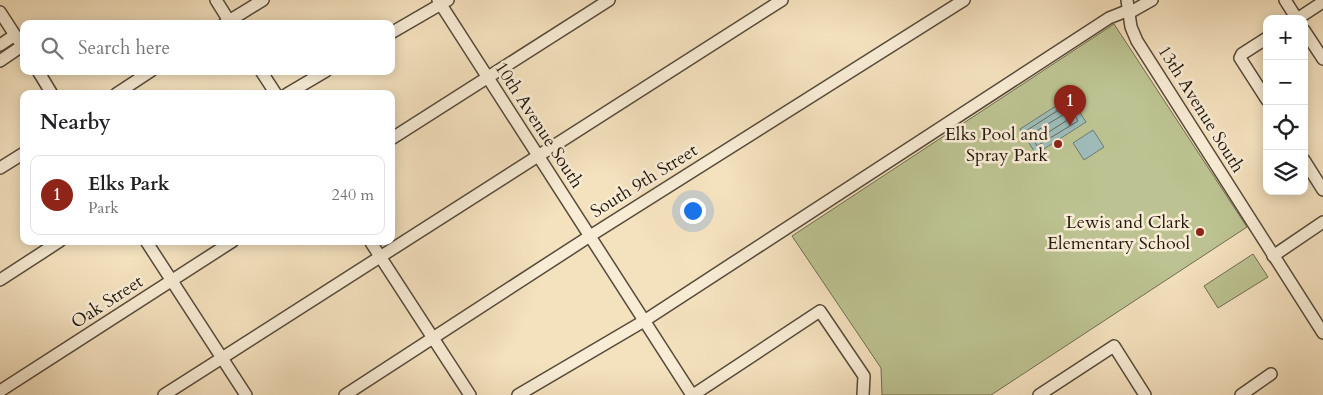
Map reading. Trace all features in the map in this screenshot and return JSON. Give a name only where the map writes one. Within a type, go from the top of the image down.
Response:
[{"type":"street","points":[[216,0],[226,20]]},
{"type":"street","points":[[233,20],[263,0]]},
{"type":"street","points":[[395,136],[609,0]]},
{"type":"street","points":[[164,395],[782,0]]},
{"type":"street","name":"South 9th Street","points":[[345,395],[590,236],[964,0]]},
{"type":"street","points":[[518,395],[644,321],[1109,18],[1128,8],[1152,0]]},
{"type":"street","points":[[1285,0],[1294,15]]},
{"type":"street","points":[[395,31],[442,2]]},
{"type":"street","name":"10th Avenue South","points":[[442,2],[488,78],[692,395]]},
{"type":"street","points":[[1303,15],[1323,2]]},
{"type":"street","name":"13th Avenue South","points":[[1128,8],[1131,27],[1137,40],[1323,333]]},
{"type":"street","points":[[0,13],[20,44]]},
{"type":"street","points":[[0,45],[14,35]]},
{"type":"street","points":[[1308,36],[1323,59]]},
{"type":"street","points":[[1263,41],[1242,54],[1240,58],[1263,94]]},
{"type":"street","points":[[0,61],[20,50]]},
{"type":"street","points":[[40,75],[50,90]]},
{"type":"street","points":[[122,90],[145,75]]},
{"type":"street","points":[[264,75],[273,90]]},
{"type":"street","points":[[294,90],[319,75]]},
{"type":"street","points":[[0,168],[20,156]]},
{"type":"street","points":[[1308,166],[1323,190]]},
{"type":"street","points":[[1273,256],[1323,222]]},
{"type":"street","points":[[0,280],[54,245]]},
{"type":"street","points":[[149,245],[246,395]]},
{"type":"street","name":"Oak Street","points":[[0,391],[227,245]]},
{"type":"street","points":[[373,245],[470,395]]},
{"type":"street","points":[[692,395],[820,311],[864,376],[863,395]]},
{"type":"street","points":[[1039,395],[1114,346],[1145,395]]},
{"type":"street","points":[[1246,394],[1272,374]]},
{"type":"green space","points":[[1114,24],[1247,227],[991,395],[882,395],[881,368],[792,236]]},
{"type":"green space","points":[[1253,254],[1268,277],[1218,308],[1204,286]]},
{"type":"water","points":[[1070,97],[1086,122],[1036,154],[1020,129]]},
{"type":"water","points":[[1093,130],[1104,147],[1084,160],[1073,143]]},
{"type":"place","name":"Elks Park","points":[[1070,126]]},
{"type":"place","name":"Elks Pool and Spray Park","points":[[1058,144]]},
{"type":"place","name":"Lewis and Clark Elementary School","points":[[1200,232]]}]
